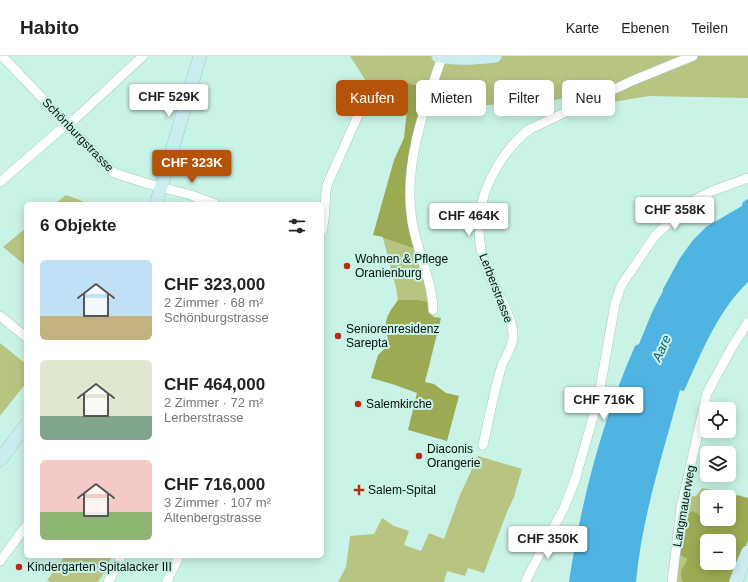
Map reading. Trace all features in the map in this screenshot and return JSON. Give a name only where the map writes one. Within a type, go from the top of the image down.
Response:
[{"type":"main road","points":[[157,202],[200,56]]},
{"type":"main road","points":[[440,56],[470,59],[496,56]]},
{"type":"main road","points":[[0,460],[24,428]]},
{"type":"main road","points":[[736,582],[748,552]]},
{"type":"street","name":"Schönburgstrasse","points":[[2,56],[114,173],[191,195],[210,202]]},
{"type":"street","points":[[0,182],[68,124],[143,56]]},
{"type":"street","points":[[433,310],[430,284],[417,244],[412,219],[411,177],[421,117],[440,56]]},
{"type":"street","name":"Lerberstrasse","points":[[483,445],[501,369],[513,336],[509,318],[485,264],[480,244],[479,225],[481,206],[488,182],[509,149],[530,129],[634,80],[693,56]]},
{"type":"street","points":[[324,224],[325,194],[327,185],[358,116]]},
{"type":"street","points":[[525,582],[564,508],[575,480],[598,400],[615,304],[621,286],[654,237],[680,211],[691,202],[712,191],[748,178]]},
{"type":"street","points":[[0,316],[24,335]]},
{"type":"street","name":"Langmauerweg","points":[[672,582],[681,508],[708,391],[724,360],[748,322]]},
{"type":"street","points":[[0,561],[24,529]]},
{"type":"street","points":[[108,582],[116,570],[120,558]]},
{"type":"street","points":[[168,582],[178,558]]},
{"type":"green space","points":[[350,56],[748,56],[748,98],[649,96],[615,102],[615,80],[562,80],[562,99],[554,100],[554,80],[494,80],[494,105],[486,105],[486,80],[416,80],[416,85],[414,85],[408,83],[408,80],[365,80]]},
{"type":"green space","points":[[408,83],[416,85],[416,116],[418,116],[412,141],[415,249],[383,237],[373,235],[394,160],[404,138],[406,116],[408,116]]},
{"type":"green space","points":[[66,195],[85,202],[57,202]]},
{"type":"green space","points":[[24,230],[24,264],[3,247]]},
{"type":"green space","points":[[383,238],[415,249],[423,271],[429,302],[419,300],[398,300]]},
{"type":"green space","points":[[398,300],[419,300],[429,302],[429,312],[434,317],[441,318],[425,382],[434,384],[446,393],[459,396],[447,441],[408,430],[417,393],[371,378],[378,355],[389,344],[386,330],[386,320]]},
{"type":"green space","points":[[0,343],[24,362],[24,386],[0,416]]},
{"type":"green space","points":[[478,456],[522,469],[514,497],[484,573],[468,568],[465,576],[447,571],[444,582],[338,582],[346,567],[350,536],[374,534],[382,518],[394,526],[409,531],[404,545],[421,551],[429,533],[444,539],[460,495]]},
{"type":"green space","points":[[702,488],[712,490],[700,490]]},
{"type":"green space","points":[[700,491],[700,515],[685,515],[685,504],[688,497],[696,496]]},
{"type":"green space","points":[[737,495],[748,498],[748,541],[736,569],[736,534],[700,534],[700,570],[736,570],[732,582],[683,582],[681,572],[687,559],[680,555],[685,515],[693,511],[700,515],[700,526],[736,526],[736,496]]},
{"type":"green space","points":[[679,552],[680,555],[687,559],[681,577],[683,582],[675,582]]},
{"type":"green space","points":[[64,558],[111,558],[106,570],[98,582],[50,582],[47,580]]},
{"type":"water","name":"Aare","points":[[748,199],[748,282],[727,306],[711,333],[684,391],[680,390],[648,509],[636,582],[569,582],[586,492],[594,462],[612,403],[635,346],[639,344],[663,289],[680,258],[693,240],[706,227],[742,206],[743,202]]},
{"type":"place","name":"Wohnen & Pflege Oranienburg","points":[[347,266]]},
{"type":"place","name":"Seniorenresidenz Sarepta","points":[[338,336]]},
{"type":"place","name":"Salemkirche","points":[[358,404]]},
{"type":"place","name":"Diaconis Orangerie","points":[[419,456]]},
{"type":"place","name":"Salem-Spital","points":[[359,490]]},
{"type":"place","name":"Kindergarten Spitalacker III","points":[[19,567]]}]
